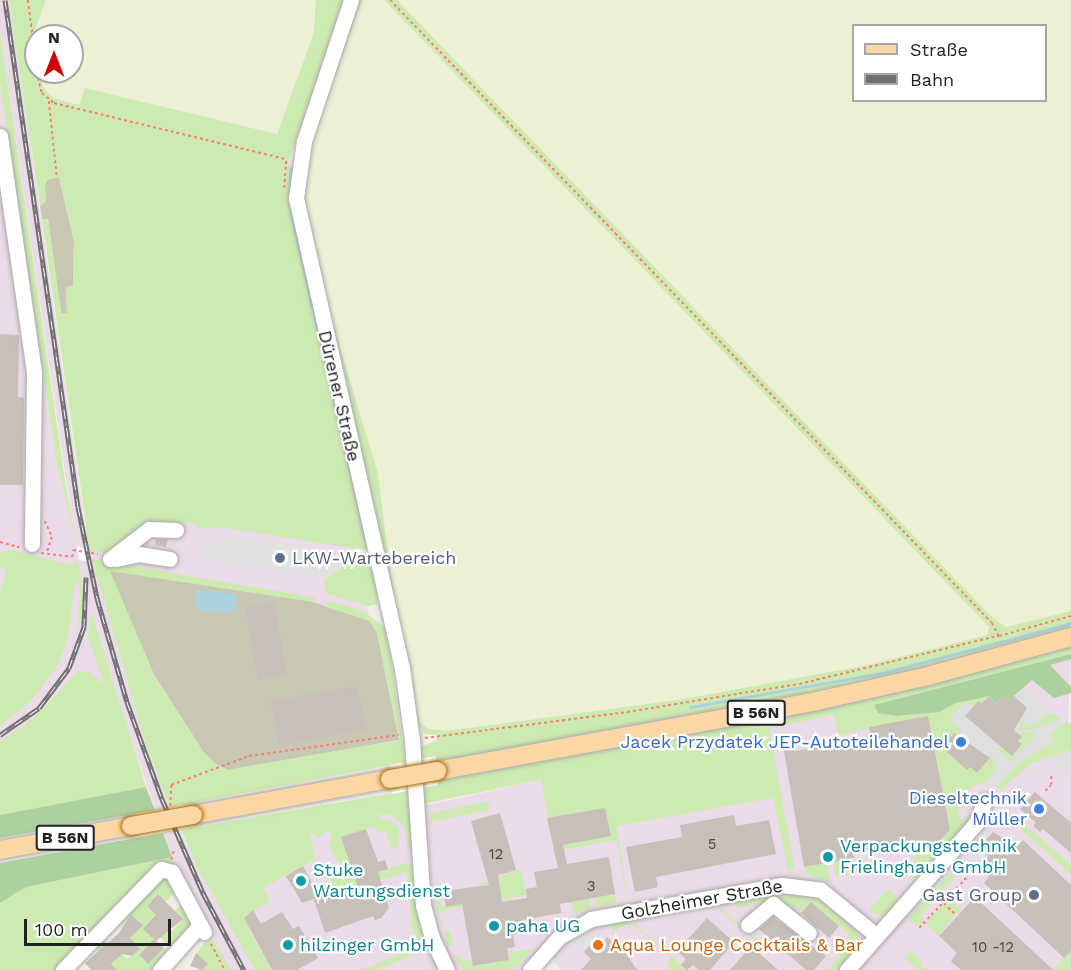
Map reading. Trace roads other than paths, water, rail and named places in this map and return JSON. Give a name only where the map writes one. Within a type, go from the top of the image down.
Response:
[{"type":"main road","name":"B 56N","points":[[0,850],[817,701],[928,676],[1071,637]]},
{"type":"street","name":"Dürener Straße","points":[[351,0],[304,141],[296,198],[402,668],[406,737],[416,797],[424,911],[447,970]]},
{"type":"street","points":[[0,136],[34,373],[30,548]]},
{"type":"street","points":[[170,559],[143,554],[110,559],[149,529],[176,530]]},
{"type":"street","points":[[847,970],[976,823],[985,801]]},
{"type":"street","points":[[63,970],[161,869],[172,872],[202,929],[160,970]]},
{"type":"street","name":"Golzheimer Straße","points":[[530,970],[559,937],[591,919],[782,885],[821,890],[877,936]]},
{"type":"street","points":[[748,925],[773,904],[809,933]]},
{"type":"water","points":[[197,591],[237,595],[235,612],[198,610],[195,606]]},
{"type":"waterway","points":[[290,169],[291,214],[367,545]]},
{"type":"waterway","points":[[690,707],[886,672],[1071,623]]},
{"type":"railway","points":[[5,0],[78,507],[97,598],[127,702],[162,799],[203,893],[244,970]]},
{"type":"railway","points":[[0,735],[39,708],[69,668],[84,627],[86,577]]},
{"type":"place","name":"LKW-Wartebereich","points":[[280,558]]},
{"type":"place","name":"Jacek Przydatek JEP-Autoteilehandel","points":[[961,742]]},
{"type":"place","name":"Dieseltechnik Müller","points":[[1039,809]]},
{"type":"place","name":"Verpackungstechnik Frielinghaus GmbH","points":[[828,857]]},
{"type":"place","name":"Stuke Wartungsdienst","points":[[301,881]]},
{"type":"place","name":"Gast Group","points":[[1034,895]]},
{"type":"place","name":"paha UG","points":[[494,926]]},
{"type":"place","name":"hilzinger GmbH","points":[[288,945]]},
{"type":"place","name":"Aqua Lounge Cocktails & Bar","points":[[598,945]]}]
